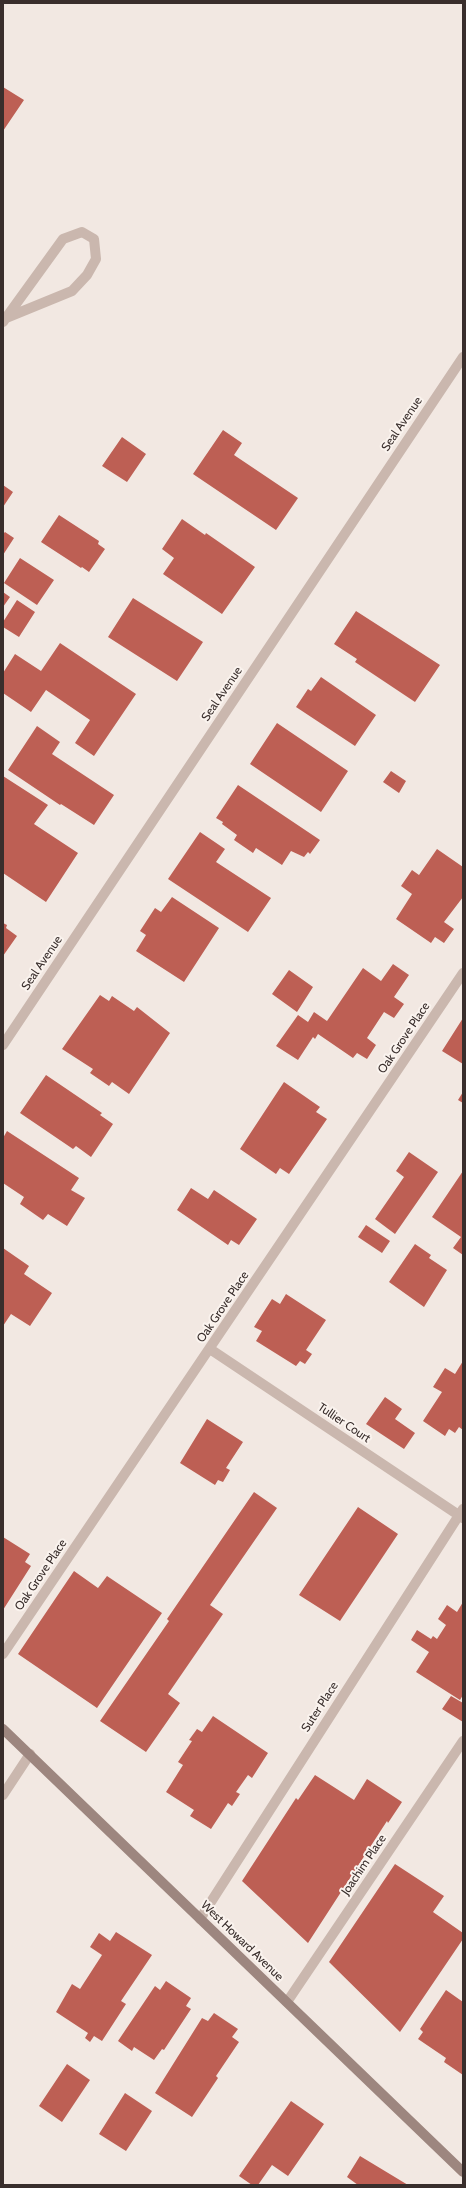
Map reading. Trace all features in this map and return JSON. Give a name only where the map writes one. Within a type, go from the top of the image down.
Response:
[{"type":"main road","name":"West Howard Avenue","points":[[3,1729],[463,2172]]},
{"type":"street","points":[[82,232],[94,239],[96,259],[87,275],[72,291],[5,320],[63,239],[82,232]]},
{"type":"street","name":"Seal Avenue","points":[[3,1045],[463,357]]},
{"type":"street","name":"Oak Grove Place","points":[[3,1654],[463,973]]},
{"type":"street","name":"Tullier Court","points":[[210,1349],[462,1514]]},
{"type":"street","name":"Suter Place","points":[[200,1919],[462,1514]]},
{"type":"street","name":"Joachim Place","points":[[287,2002],[463,1742]]},
{"type":"street","points":[[3,1795],[30,1754]]},
{"type":"building","points":[[3,87],[24,100],[3,131]]},
{"type":"building","points":[[223,430],[242,443],[234,455],[298,498],[276,530],[193,474]]},
{"type":"building","points":[[122,437],[146,454],[127,482],[102,466]]},
{"type":"building","points":[[3,485],[13,492],[3,507]]},
{"type":"building","points":[[59,515],[99,541],[98,544],[105,549],[89,572],[41,542]]},
{"type":"building","points":[[182,519],[205,535],[206,533],[255,567],[222,614],[163,574],[174,558],[162,549]]},
{"type":"building","points":[[5,532],[14,538],[3,555],[3,534]]},
{"type":"building","points":[[20,558],[54,580],[37,605],[4,583]]},
{"type":"building","points":[[3,592],[10,597],[3,607]]},
{"type":"building","points":[[133,598],[203,642],[177,681],[108,637]]},
{"type":"building","points":[[17,600],[35,612],[19,637],[3,627],[3,622]]},
{"type":"building","points":[[356,611],[440,665],[415,702],[355,662],[357,659],[334,644]]},
{"type":"building","points":[[60,643],[136,694],[94,756],[75,743],[90,720],[46,690],[31,712],[3,693],[3,673],[15,654],[41,671]]},
{"type":"building","points":[[321,677],[376,715],[355,746],[296,707],[308,689],[311,691]]},
{"type":"building","points":[[277,723],[348,771],[321,812],[250,764]]},
{"type":"building","points":[[37,726],[60,742],[52,754],[114,795],[94,825],[61,804],[60,805],[8,770]]},
{"type":"building","points":[[391,771],[406,781],[399,793],[383,782]]},
{"type":"building","points":[[3,776],[48,805],[34,824],[78,853],[46,902],[3,873]]},
{"type":"building","points":[[238,785],[320,840],[310,854],[308,852],[304,857],[291,851],[282,865],[256,848],[253,853],[234,840],[237,835],[222,824],[223,822],[216,818]]},
{"type":"building","points":[[200,832],[225,849],[216,862],[271,898],[248,932],[168,879]]},
{"type":"building","points":[[437,849],[463,867],[463,897],[444,922],[454,929],[444,943],[435,937],[431,943],[396,919],[412,894],[401,886],[412,870],[419,875]]},
{"type":"building","points":[[172,897],[219,928],[184,982],[136,951],[146,935],[140,931],[155,908],[161,912]]},
{"type":"building","points":[[3,923],[7,925],[6,928],[17,936],[3,956]]},
{"type":"building","points":[[393,964],[409,975],[394,997],[404,1004],[394,1018],[384,1012],[367,1038],[376,1045],[367,1059],[357,1053],[353,1058],[318,1034],[315,1039],[313,1037],[298,1060],[276,1046],[298,1015],[308,1022],[314,1012],[327,1021],[363,968],[381,981]]},
{"type":"building","points":[[289,970],[313,987],[297,1012],[272,994]]},
{"type":"building","points":[[100,995],[109,1001],[112,996],[134,1011],[137,1007],[170,1033],[129,1094],[112,1082],[109,1086],[90,1073],[93,1069],[62,1049]]},
{"type":"building","points":[[463,1018],[463,1064],[442,1051]]},
{"type":"building","points":[[46,1075],[102,1113],[100,1115],[113,1124],[91,1157],[76,1146],[73,1149],[20,1113]]},
{"type":"building","points":[[284,1082],[320,1107],[316,1112],[327,1119],[289,1174],[280,1168],[276,1174],[240,1149]]},
{"type":"building","points":[[463,1092],[463,1103],[458,1100]]},
{"type":"building","points":[[7,1131],[79,1178],[71,1190],[85,1198],[67,1226],[48,1214],[43,1220],[20,1204],[24,1197],[3,1183],[3,1138]]},
{"type":"building","points":[[409,1152],[438,1172],[395,1234],[375,1219],[404,1177],[396,1171]]},
{"type":"building","points":[[463,1171],[463,1255],[453,1248],[461,1237],[432,1217]]},
{"type":"building","points":[[191,1188],[208,1199],[214,1190],[257,1219],[239,1245],[231,1240],[228,1245],[177,1210]]},
{"type":"building","points":[[366,1225],[390,1241],[382,1253],[358,1237]]},
{"type":"building","points":[[415,1244],[431,1255],[429,1258],[447,1270],[424,1307],[389,1282]]},
{"type":"building","points":[[3,1248],[29,1266],[24,1274],[52,1293],[30,1326],[11,1314],[3,1326]]},
{"type":"building","points":[[286,1294],[326,1320],[306,1350],[312,1354],[305,1364],[300,1361],[296,1366],[256,1341],[262,1331],[254,1327],[272,1299],[280,1304]]},
{"type":"building","points":[[463,1361],[463,1430],[459,1427],[455,1433],[449,1429],[445,1436],[423,1421],[442,1392],[433,1387],[445,1368],[455,1374]]},
{"type":"building","points":[[385,1397],[402,1409],[395,1419],[415,1433],[404,1449],[366,1424]]},
{"type":"building","points":[[207,1419],[243,1442],[226,1468],[230,1470],[223,1482],[218,1480],[215,1485],[180,1463]]},
{"type":"building","points":[[254,1492],[277,1508],[210,1605],[223,1614],[168,1694],[180,1703],[146,1752],[100,1721],[169,1621],[167,1619]]},
{"type":"building","points":[[358,1507],[398,1534],[340,1621],[299,1595]]},
{"type":"building","points":[[3,1537],[30,1554],[25,1562],[31,1566],[3,1610]]},
{"type":"building","points":[[74,1571],[98,1588],[107,1576],[162,1613],[97,1708],[18,1654]]},
{"type":"building","points":[[463,1602],[463,1695],[460,1700],[416,1672],[429,1652],[411,1640],[417,1630],[431,1639],[433,1636],[437,1639],[446,1625],[438,1619],[447,1605],[457,1612]]},
{"type":"building","points":[[451,1696],[463,1703],[463,1722],[442,1709]]},
{"type":"building","points":[[213,1716],[268,1753],[252,1778],[248,1775],[236,1792],[240,1794],[232,1806],[228,1803],[211,1829],[190,1816],[194,1810],[166,1792],[183,1765],[178,1762],[192,1741],[189,1740],[197,1729],[202,1732]]},
{"type":"building","points":[[315,1775],[354,1800],[367,1779],[402,1802],[388,1823],[387,1821],[308,1943],[242,1881],[296,1798],[298,1800]]},
{"type":"building","points":[[395,1864],[444,1896],[433,1912],[463,1933],[463,1939],[400,2032],[329,1962]]},
{"type":"building","points":[[116,1932],[152,1955],[121,2001],[126,2004],[102,2041],[94,2036],[90,2042],[85,2038],[88,2033],[56,2012],[72,1984],[80,1989],[102,1955],[90,1947],[99,1933],[110,1941]]},
{"type":"building","points":[[166,1981],[191,1998],[186,2006],[191,2009],[164,2050],[162,2049],[154,2060],[134,2047],[132,2051],[118,2041],[155,1986],[160,1990]]},
{"type":"building","points":[[446,1990],[463,2002],[463,2075],[444,2062],[446,2058],[418,2039],[423,2032],[420,2029]]},
{"type":"building","points":[[214,2013],[238,2029],[232,2037],[239,2042],[216,2076],[218,2078],[192,2117],[155,2093],[202,2018],[208,2021]]},
{"type":"building","points":[[67,2064],[90,2080],[62,2122],[39,2106]]},
{"type":"building","points":[[125,2093],[152,2111],[126,2151],[99,2134]]},
{"type":"building","points":[[291,2101],[324,2124],[288,2176],[272,2165],[258,2185],[252,2185],[239,2176]]},
{"type":"building","points":[[360,2156],[408,2185],[358,2185],[347,2177]]}]
